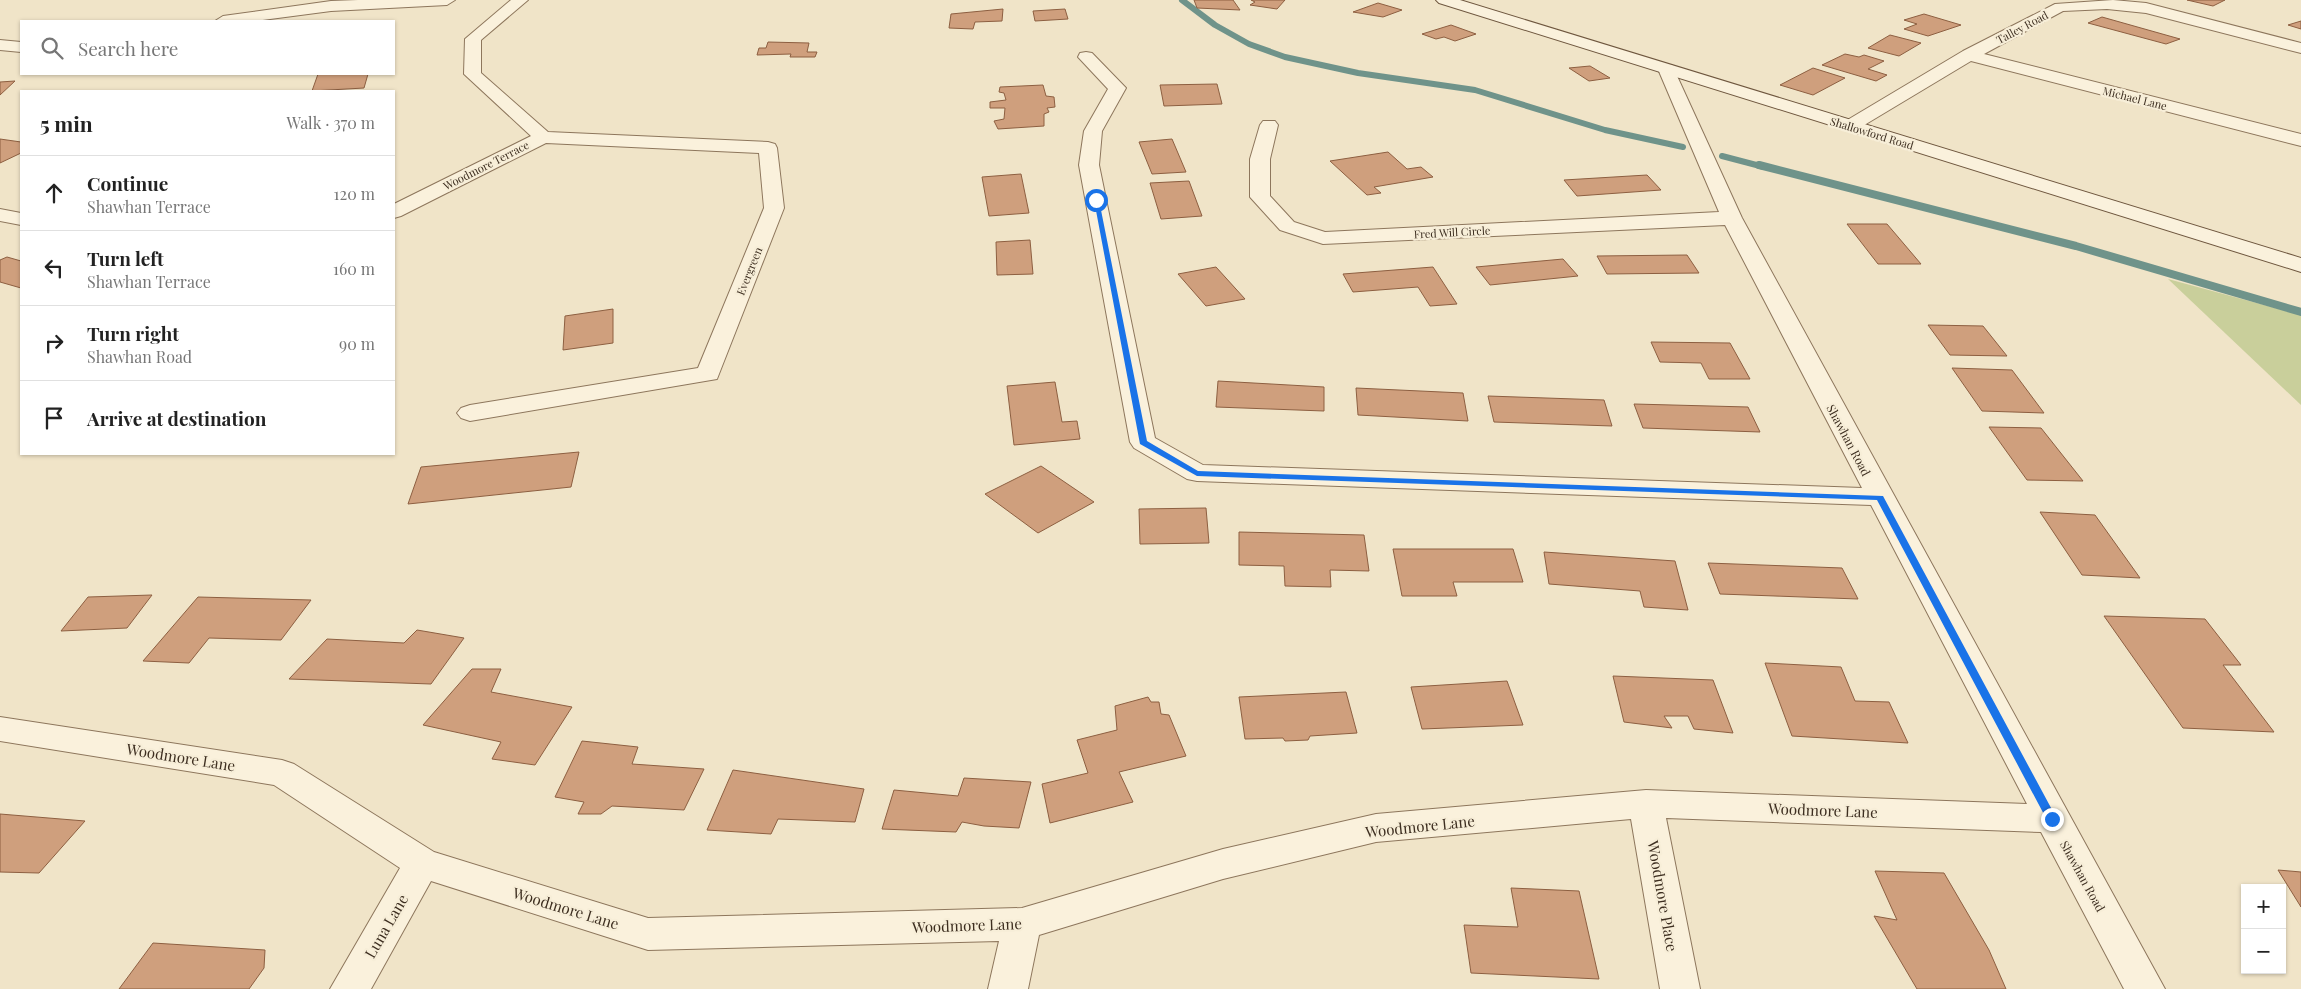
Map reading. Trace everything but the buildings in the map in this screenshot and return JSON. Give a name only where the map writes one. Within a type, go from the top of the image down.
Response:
[{"type":"street","points":[[230,20],[332,6],[447,0]]},
{"type":"street","name":"Woodmore Terrace","points":[[395,211],[543,137],[473,74],[473,39],[520,0]]},
{"type":"street","name":"Shallowford Road","points":[[1444,0],[2301,265]]},
{"type":"street","name":"Talley Road","points":[[1850,126],[1969,55],[2060,7],[2107,4],[2146,8],[2301,48]]},
{"type":"street","points":[[0,45],[20,47]]},
{"type":"street","name":"Michael Lane","points":[[1969,55],[2301,140]]},
{"type":"street","points":[[1086,57],[1117,88],[1093,131],[1089,165],[1143,442],[1197,473],[1880,497]]},
{"type":"street","name":"Shawhan Road","points":[[1666,69],[1732,218],[2052,819],[2145,989]]},
{"type":"street","name":"Fred Will Circle","points":[[1270,126],[1260,159],[1260,197],[1286,226],[1323,238],[1732,218]]},
{"type":"street","name":"Evergreen","points":[[470,413],[708,374],[774,208],[768,148],[543,137]]},
{"type":"street","points":[[0,215],[20,219]]},
{"type":"street","name":"Woodmore Lane","points":[[0,729],[282,773],[422,863],[648,934],[1022,924],[1223,864],[1376,828],[1646,804],[2052,819]]},
{"type":"street","name":"Woodmore Place","points":[[1646,804],[1680,989]]},
{"type":"street","name":"Luna Lane","points":[[350,989],[422,863]]},
{"type":"street","points":[[1008,989],[1022,924]]},
{"type":"green space","points":[[2168,279],[2301,315],[2301,405]]},
{"type":"waterway","points":[[1182,0],[1215,25],[1249,44],[1285,57],[1358,73],[1475,90],[1605,130],[1683,147]]},
{"type":"waterway","points":[[1722,156],[1764,167]]},
{"type":"waterway","points":[[1759,165],[2076,246],[2301,312]]},
{"type":"route","points":[[1096,200],[1143,442],[1197,473],[1880,497],[2052,819]]}]
